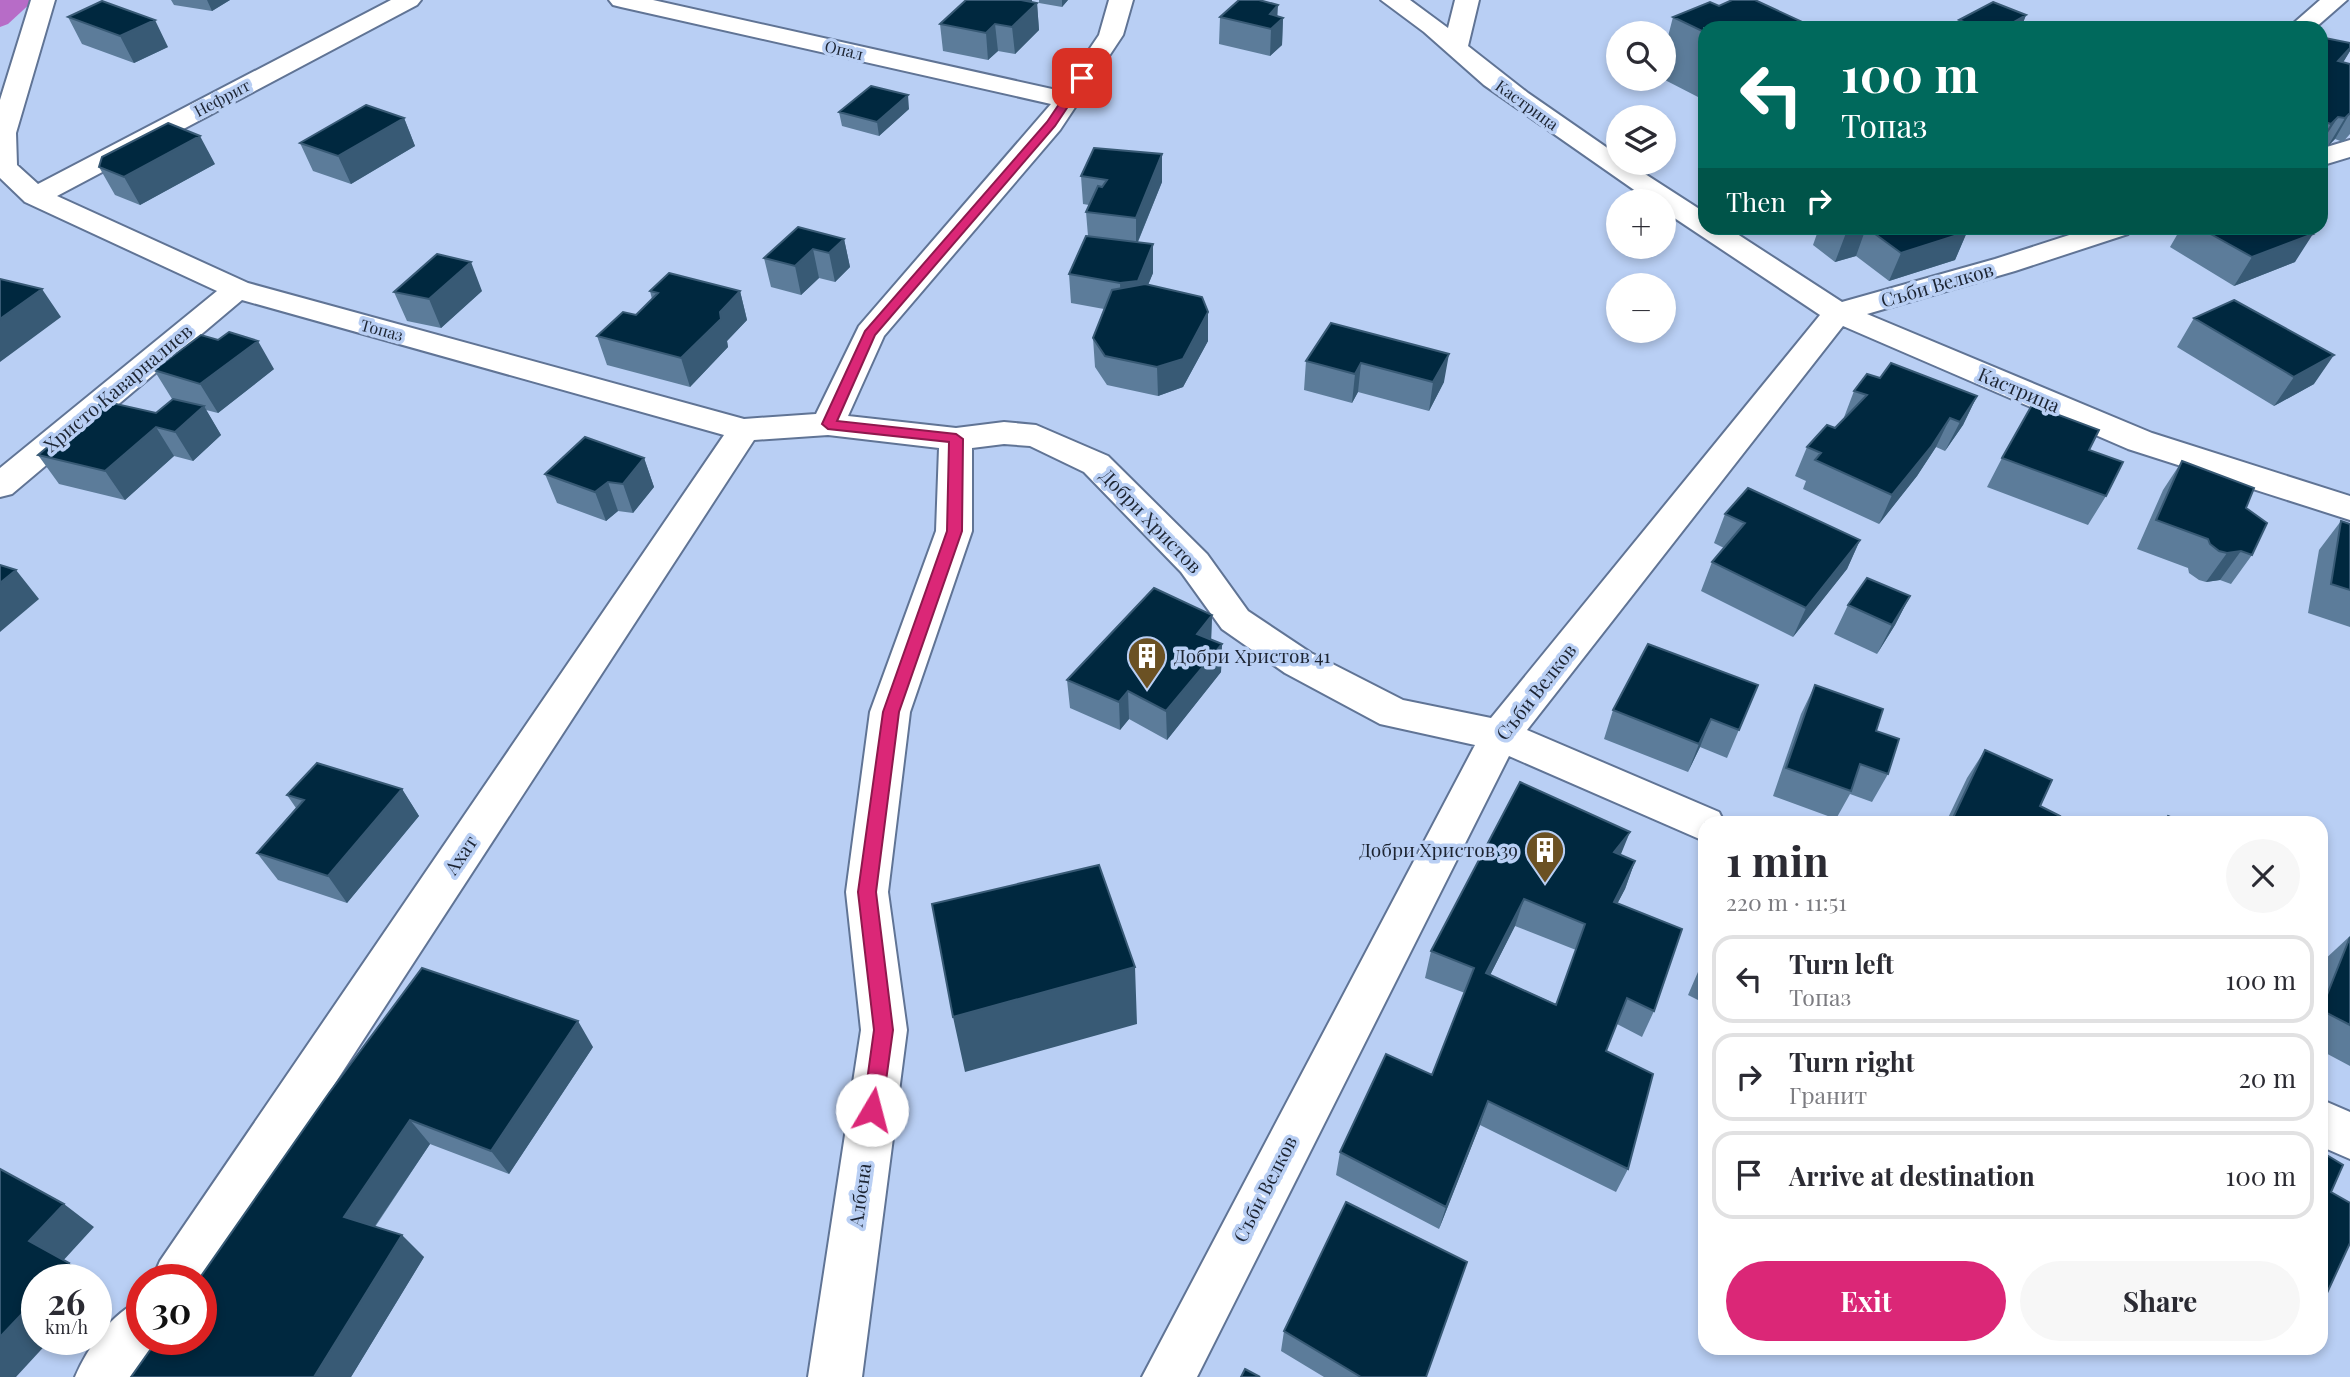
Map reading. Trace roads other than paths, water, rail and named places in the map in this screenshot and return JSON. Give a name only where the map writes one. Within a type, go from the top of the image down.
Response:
[{"type":"street","name":"Топаз","points":[[43,0],[3,133],[4,167],[35,196],[237,289],[744,430],[828,424],[956,439]]},
{"type":"street","name":"Нефрит","points":[[35,196],[409,0]]},
{"type":"street","name":"Опал","points":[[621,0],[1067,100]]},
{"type":"street","points":[[828,424],[870,334],[1051,124],[1111,35],[1121,0]]},
{"type":"street","name":"Кастрица","points":[[1393,0],[1418,13],[1490,78],[1592,152],[1698,220]]},
{"type":"street","points":[[1455,49],[1467,0]]},
{"type":"street","points":[[2309,21],[2335,0]]},
{"type":"street","points":[[2328,155],[2350,148]]},
{"type":"street","name":"Кастрица","points":[[1721,235],[1838,313],[2140,441],[2350,508]]},
{"type":"street","points":[[2005,265],[2034,235]]},
{"type":"street","name":"Съби Велков","points":[[1169,1377],[1500,735],[1838,313],[2005,265],[2097,235]]},
{"type":"street","name":"Христо Каварналиев","points":[[0,486],[237,289]]},
{"type":"street","name":"Ахат","points":[[188,1264],[744,430]]},
{"type":"street","name":"Добри Христов","points":[[956,439],[1004,433],[1036,436],[1096,464],[1194,563],[1235,621],[1287,656],[1394,713],[1500,735],[1698,821]]},
{"type":"street","name":"Албена","points":[[835,1377],[884,1030],[867,892],[891,712],[954,531],[956,439]]},
{"type":"street","points":[[2328,1125],[2350,1136]]},
{"type":"street","points":[[102,1377],[126,1346]]},
{"type":"place","name":"Добри Христов 41","points":[[1147,690]]},
{"type":"place","name":"Добри Христов 39","points":[[1545,884]]}]
